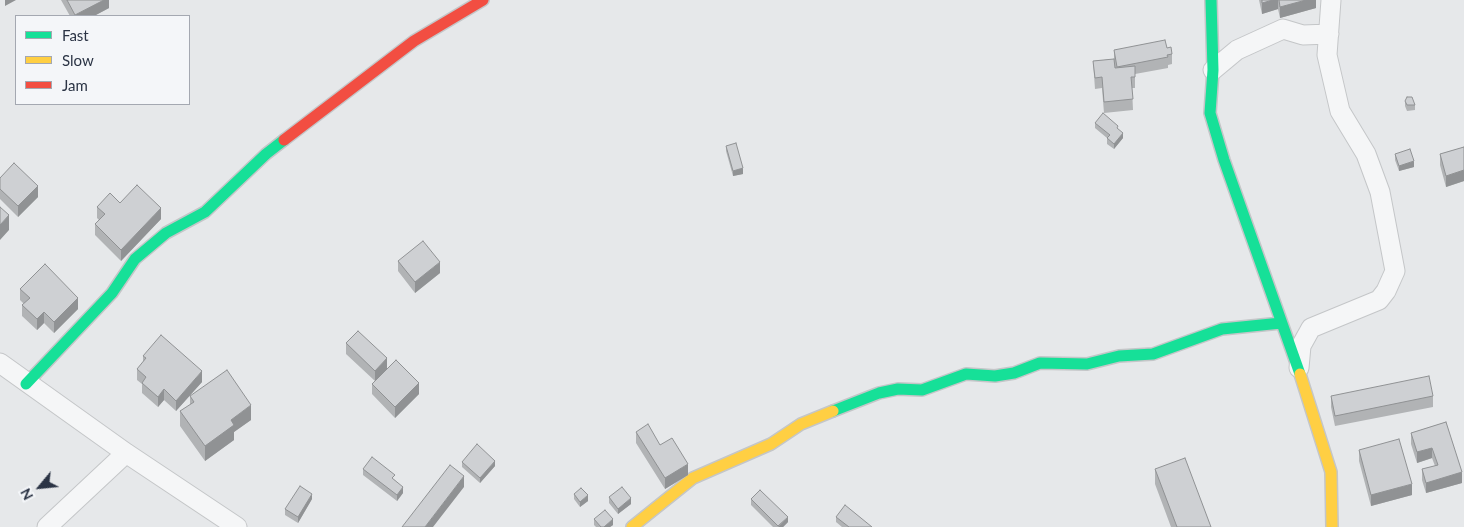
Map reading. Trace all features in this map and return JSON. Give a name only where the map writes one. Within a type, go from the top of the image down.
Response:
[{"type":"street","points":[[26,384],[112,292],[135,259],[166,233],[204,212],[240,182],[266,154],[414,41],[483,0]]},
{"type":"street","points":[[1211,0],[1213,70],[1210,113],[1299,372],[1330,472],[1332,527]]},
{"type":"street","points":[[1299,372],[1301,346],[1311,328],[1378,300],[1386,291],[1395,271],[1380,192],[1366,154],[1340,111],[1326,55],[1331,0]]},
{"type":"street","points":[[1213,70],[1237,50],[1283,29],[1304,35],[1329,34]]},
{"type":"street","points":[[632,527],[693,478],[771,444],[801,424],[879,393],[898,389],[922,390],[966,374],[995,376],[1014,373],[1040,363],[1087,364],[1119,356],[1153,354],[1222,329],[1280,319],[1311,328]]},
{"type":"street","points":[[0,363],[26,384],[237,527]]},
{"type":"street","points":[[47,527],[126,453]]},
{"type":"building","points":[[67,0],[104,0],[75,15]]},
{"type":"building","points":[[1262,0],[1273,0],[1262,3]]},
{"type":"building","points":[[1279,0],[1306,0],[1280,7]]},
{"type":"building","points":[[1165,40],[1167,48],[1171,47],[1172,54],[1167,55],[1168,57],[1117,67],[1114,50]]},
{"type":"building","points":[[1114,59],[1115,68],[1135,66],[1135,77],[1131,77],[1133,99],[1104,102],[1102,77],[1095,78],[1093,61]]},
{"type":"building","points":[[1407,97],[1412,97],[1415,105],[1407,105],[1405,101]]},
{"type":"building","points":[[1103,113],[1123,133],[1114,144],[1107,138],[1110,135],[1095,123]]},
{"type":"building","points":[[736,143],[743,168],[733,171],[726,146]]},
{"type":"building","points":[[1464,147],[1464,170],[1446,176],[1440,154]]},
{"type":"building","points":[[1410,149],[1414,161],[1399,166],[1395,154]]},
{"type":"building","points":[[14,163],[38,186],[18,206],[0,189],[0,178]]},
{"type":"building","points":[[137,185],[161,208],[121,250],[95,224],[105,214],[97,207],[110,193],[120,203]]},
{"type":"building","points":[[0,207],[9,215],[0,225]]},
{"type":"building","points":[[423,241],[440,262],[415,282],[398,261]]},
{"type":"building","points":[[45,264],[78,298],[54,322],[44,312],[37,319],[22,305],[30,298],[20,289]]},
{"type":"building","points":[[358,331],[387,358],[375,371],[346,343]]},
{"type":"building","points":[[161,335],[202,371],[176,401],[164,389],[158,397],[142,383],[146,377],[137,369],[146,358],[143,356]]},
{"type":"building","points":[[396,360],[419,383],[395,407],[372,384]]},
{"type":"building","points":[[227,370],[251,405],[231,420],[234,425],[205,446],[180,411],[194,402],[190,396]]},
{"type":"building","points":[[1429,376],[1433,396],[1335,416],[1331,396]]},
{"type":"building","points":[[1446,422],[1462,472],[1426,483],[1422,469],[1438,465],[1432,448],[1417,452],[1411,433]]},
{"type":"building","points":[[648,424],[660,445],[672,438],[688,464],[665,478],[636,432]]},
{"type":"building","points":[[1399,439],[1412,484],[1371,495],[1359,450]]},
{"type":"building","points":[[477,444],[495,461],[480,478],[462,462]]},
{"type":"building","points":[[372,457],[395,475],[392,478],[403,487],[397,495],[363,469]]},
{"type":"building","points":[[1185,458],[1211,527],[1177,527],[1155,469]]},
{"type":"building","points":[[450,465],[464,476],[425,527],[402,527]]},
{"type":"building","points":[[300,486],[312,494],[298,517],[285,509]]},
{"type":"building","points":[[622,487],[631,498],[618,509],[609,497]]},
{"type":"building","points":[[581,488],[588,495],[580,502],[574,494]]},
{"type":"building","points":[[760,490],[788,517],[778,526],[751,499]]},
{"type":"building","points":[[845,505],[872,527],[849,527],[836,517]]},
{"type":"building","points":[[605,510],[613,519],[604,527],[601,527],[594,519]]},
{"type":"traffic: fast","points":[[1211,0],[1213,70],[1210,113],[1224,160],[1300,374]]},
{"type":"traffic: fast","points":[[26,384],[112,293],[135,259],[166,233],[205,212],[266,154],[284,140]]},
{"type":"traffic: fast","points":[[833,411],[879,393],[898,389],[922,390],[966,374],[995,376],[1014,373],[1040,363],[1087,364],[1119,356],[1153,354],[1222,329],[1281,323]]},
{"type":"traffic: slow","points":[[1300,374],[1331,472],[1332,527]]},
{"type":"traffic: slow","points":[[632,527],[693,478],[771,444],[801,424],[833,411]]},
{"type":"traffic: jam","points":[[284,140],[414,41],[483,0]]}]
